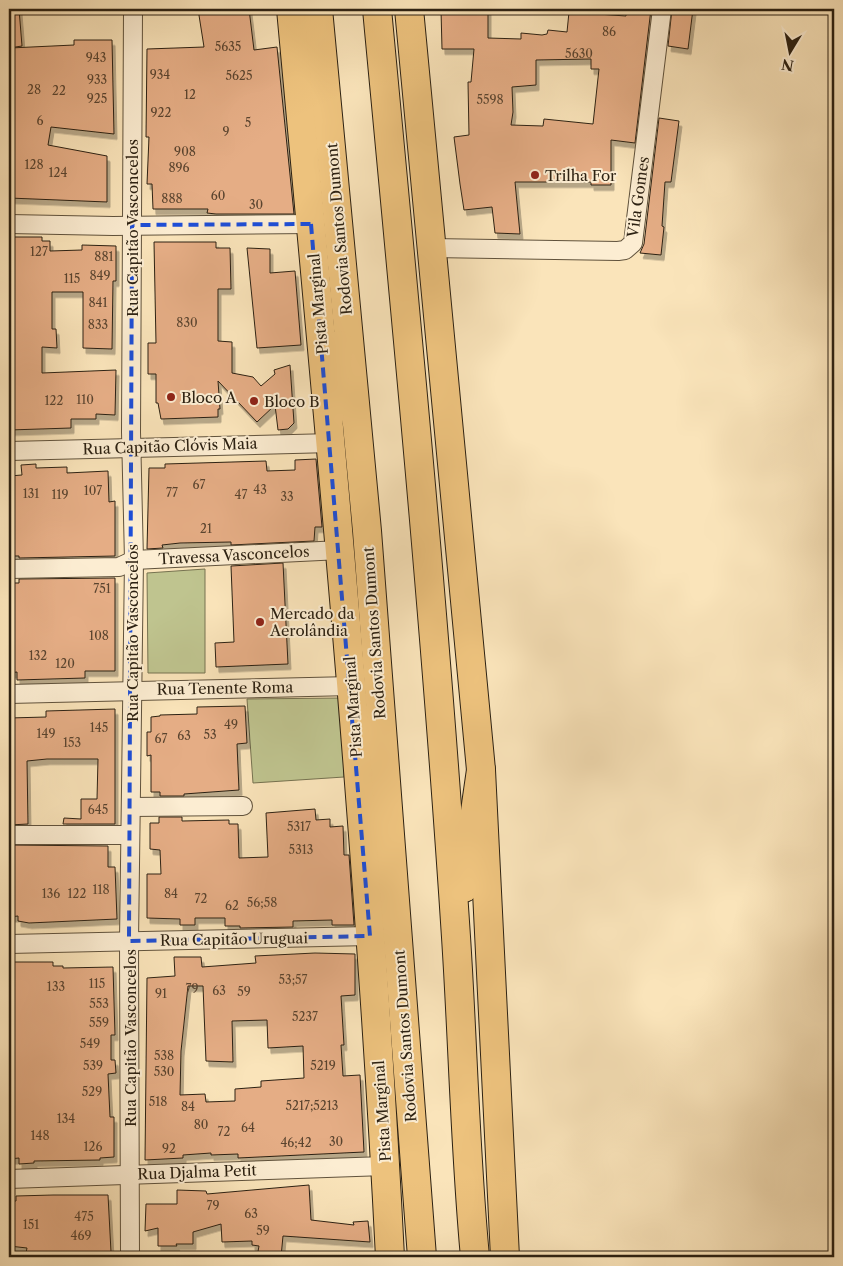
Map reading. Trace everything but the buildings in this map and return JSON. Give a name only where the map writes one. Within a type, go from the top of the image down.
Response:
[{"type":"main road","name":"Pista Marginal","points":[[291,9],[331,431],[352,686],[390,1257]]},
{"type":"main road","name":"Rodovia Santos Dumont","points":[[318,9],[366,531],[422,1257]]},
{"type":"main road","points":[[377,9],[421,474],[456,939],[466,1162],[475,1257]]},
{"type":"main road","points":[[409,9],[480,770],[505,1257]]},
{"type":"main road","points":[[331,431],[345,294]]},
{"type":"main road","points":[[456,939],[480,770]]},
{"type":"main road","points":[[410,1257],[419,1212]]},
{"type":"street","name":"Rua Capitão Vasconcelos","points":[[130,1257],[129,942],[134,560],[131,447],[133,9]]},
{"type":"street","name":"Vila Gomes","points":[[432,248],[618,251],[625,250],[633,243],[662,9]]},
{"type":"street","points":[[9,224],[311,224]]},
{"type":"street","name":"Rua Capitão Clóvis Maia","points":[[9,451],[131,447],[331,431]]},
{"type":"street","name":"Travessa Vasconcelos","points":[[9,569],[119,567],[134,560],[341,550]]},
{"type":"street","name":"Rua Tenente Roma","points":[[9,694],[352,686]]},
{"type":"street","points":[[131,807],[243,806]]},
{"type":"street","points":[[13,836],[130,835]]},
{"type":"street","name":"Rua Capitão Uruguai","points":[[9,944],[370,936]]},
{"type":"street","name":"Rua Djalma Petit","points":[[9,1179],[385,1166]]},
{"type":"highlighted area","points":[[311,224],[370,936],[129,941],[132,225]]},
{"type":"green space","points":[[205,569],[205,673],[148,673],[147,573]]},
{"type":"green space","points":[[342,698],[344,777],[253,783],[247,699]]},
{"type":"place","name":"Trilha For","points":[[535,175]]},
{"type":"place","name":"Bloco A","points":[[171,397]]},
{"type":"place","name":"Bloco B","points":[[254,401]]},
{"type":"place","name":"Mercado da Aerolândia","points":[[260,622]]}]
